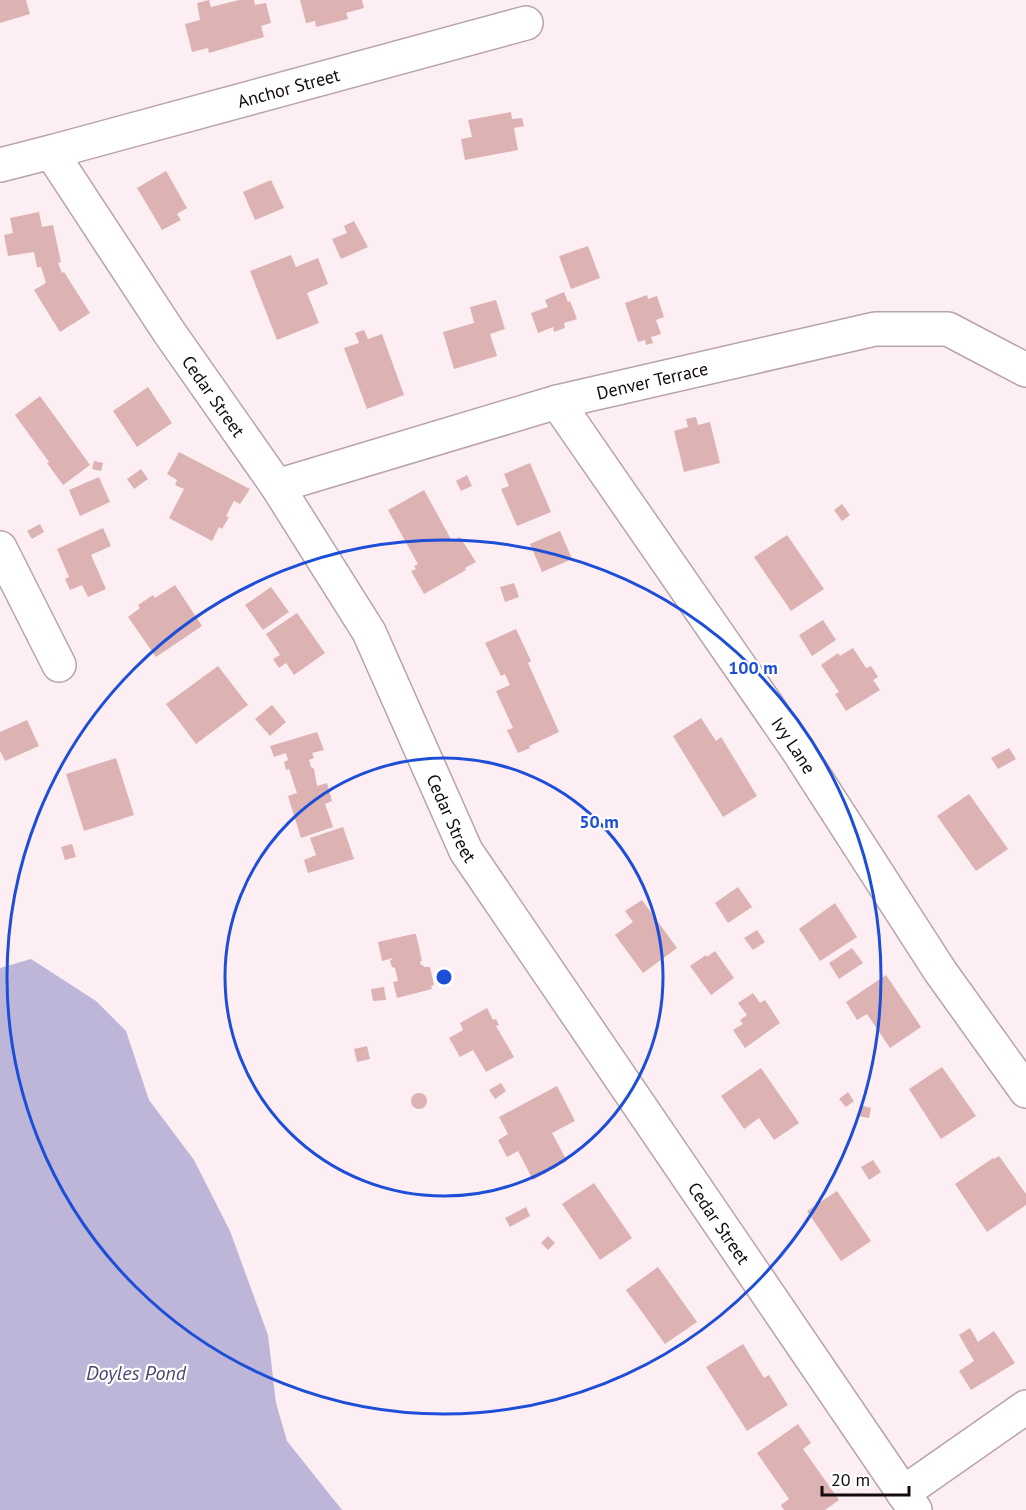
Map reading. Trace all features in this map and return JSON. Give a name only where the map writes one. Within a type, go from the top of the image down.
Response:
[{"type":"street","name":"Anchor Street","points":[[51,152],[526,23]]},
{"type":"street","points":[[0,165],[51,152]]},
{"type":"street","name":"Cedar Street","points":[[51,152],[169,332],[277,486],[369,632],[466,851],[909,1501]]},
{"type":"street","name":"Denver Terrace","points":[[277,486],[557,402],[874,329],[948,329],[1026,370]]},
{"type":"street","name":"Ivy Lane","points":[[557,402],[797,749],[940,971],[1026,1091]]},
{"type":"street","points":[[0,548],[59,665]]},
{"type":"street","points":[[909,1501],[1026,1407]]},
{"type":"water","name":"Doyles Pond","points":[[31,959],[96,1001],[126,1031],[149,1100],[194,1160],[230,1231],[268,1335],[276,1403],[287,1441],[342,1510],[0,1510],[0,968]]},
{"type":"building","points":[[0,0],[26,0],[30,14],[0,23]]},
{"type":"building","points":[[209,0],[211,7],[239,0],[254,0],[255,5],[266,3],[271,23],[261,26],[264,37],[209,53],[208,48],[192,52],[185,24],[200,20],[197,3]]},
{"type":"building","points":[[300,0],[362,0],[364,8],[346,13],[348,19],[316,27],[315,21],[306,23]]},
{"type":"building","points":[[511,112],[512,119],[522,118],[524,126],[514,128],[518,150],[465,160],[461,139],[472,137],[468,120]]},
{"type":"building","points":[[166,171],[187,208],[177,214],[181,220],[162,230],[137,188]]},
{"type":"building","points":[[271,180],[284,208],[255,220],[243,192]]},
{"type":"building","points":[[39,212],[42,227],[53,225],[61,262],[58,263],[62,273],[64,272],[90,313],[60,332],[34,290],[46,283],[41,267],[37,267],[34,252],[8,256],[4,235],[13,233],[10,218]]},
{"type":"building","points":[[354,221],[368,247],[341,259],[332,239],[347,233],[344,226]]},
{"type":"building","points":[[588,246],[600,278],[571,289],[559,256]]},
{"type":"building","points":[[291,255],[296,267],[318,258],[328,284],[307,293],[319,323],[277,340],[250,271]]},
{"type":"building","points":[[564,292],[577,319],[564,323],[565,328],[554,332],[553,327],[538,333],[531,313],[548,307],[545,300]]},
{"type":"building","points":[[647,295],[648,299],[657,296],[664,317],[656,320],[661,334],[651,337],[653,343],[646,345],[645,340],[638,342],[625,303]]},
{"type":"building","points":[[496,300],[505,329],[490,334],[497,356],[454,369],[443,332],[474,323],[470,307]]},
{"type":"building","points":[[364,330],[368,339],[382,334],[404,395],[367,409],[344,348],[359,343],[355,333]]},
{"type":"building","points":[[148,387],[172,423],[137,447],[113,411]]},
{"type":"building","points":[[40,396],[90,465],[63,485],[15,415]]},
{"type":"building","points":[[696,417],[698,425],[710,422],[720,463],[684,472],[674,431],[688,427],[686,419]]},
{"type":"building","points":[[179,452],[250,489],[240,504],[234,501],[226,516],[229,517],[222,529],[219,527],[212,541],[169,518],[184,489],[175,485],[177,480],[167,474]]},
{"type":"building","points":[[94,461],[103,463],[101,471],[92,469]]},
{"type":"building","points":[[530,463],[551,512],[517,526],[501,489],[509,486],[504,474]]},
{"type":"building","points":[[141,469],[148,479],[134,489],[127,479]]},
{"type":"building","points":[[467,475],[472,486],[461,491],[456,481]]},
{"type":"building","points":[[99,477],[110,502],[80,516],[69,490]]},
{"type":"building","points":[[424,490],[452,541],[460,537],[476,562],[424,594],[411,571],[416,569],[414,566],[418,564],[388,510]]},
{"type":"building","points":[[842,504],[850,515],[842,521],[834,510]]},
{"type":"building","points":[[40,524],[44,532],[32,539],[27,531]]},
{"type":"building","points":[[103,528],[111,546],[91,555],[106,589],[88,597],[82,585],[70,590],[65,579],[69,577],[57,549]]},
{"type":"building","points":[[560,531],[572,559],[542,572],[530,544]]},
{"type":"building","points":[[787,535],[824,589],[791,611],[754,557]]},
{"type":"building","points":[[514,583],[519,597],[505,602],[500,587]]},
{"type":"building","points":[[175,585],[202,626],[156,657],[128,617],[140,608],[138,605],[153,595],[155,598]]},
{"type":"building","points":[[271,587],[289,612],[263,630],[245,605]]},
{"type":"building","points":[[297,613],[325,653],[294,675],[286,663],[279,668],[273,659],[280,655],[266,634]]},
{"type":"building","points":[[823,620],[836,640],[812,656],[799,635]]},
{"type":"building","points":[[516,629],[531,661],[528,663],[559,732],[518,753],[507,730],[513,728],[496,691],[510,685],[505,674],[501,676],[485,643]]},
{"type":"building","points":[[853,648],[866,668],[871,666],[878,677],[873,680],[880,690],[846,711],[835,694],[839,692],[821,665],[838,653],[840,656]]},
{"type":"building","points":[[218,666],[248,705],[196,744],[166,704]]},
{"type":"building","points":[[272,705],[286,722],[270,736],[255,719]]},
{"type":"building","points":[[701,718],[716,741],[721,737],[757,796],[723,817],[673,736]]},
{"type":"building","points":[[27,720],[39,746],[5,761],[0,751],[0,732]]},
{"type":"building","points":[[317,732],[324,750],[312,753],[314,758],[309,760],[314,769],[317,786],[327,783],[332,801],[325,804],[333,827],[301,838],[288,796],[297,793],[289,769],[286,770],[284,762],[288,760],[286,753],[274,757],[270,746]]},
{"type":"building","points":[[1009,748],[1016,759],[998,769],[991,758]]},
{"type":"building","points":[[116,758],[134,815],[84,831],[66,774]]},
{"type":"building","points":[[969,794],[1008,849],[976,871],[937,816]]},
{"type":"building","points":[[343,827],[354,859],[308,873],[304,860],[316,855],[310,838]]},
{"type":"building","points":[[72,844],[76,857],[65,860],[61,847]]},
{"type":"building","points":[[738,887],[752,907],[728,923],[715,903]]},
{"type":"building","points":[[642,900],[677,948],[643,973],[615,935],[633,922],[625,911]]},
{"type":"building","points":[[835,903],[857,937],[820,961],[799,929]]},
{"type":"building","points":[[757,930],[765,942],[753,950],[744,938]]},
{"type":"building","points":[[416,934],[421,965],[430,967],[434,985],[431,986],[432,989],[397,998],[393,982],[398,981],[395,968],[392,967],[390,961],[393,958],[382,961],[378,942]]},
{"type":"building","points":[[852,948],[863,963],[839,979],[829,963]]},
{"type":"building","points":[[715,951],[734,978],[711,995],[690,966]]},
{"type":"building","points":[[886,975],[921,1027],[890,1048],[867,1014],[857,1020],[846,1002]]},
{"type":"building","points":[[384,987],[386,1000],[373,1001],[371,989]]},
{"type":"building","points":[[753,993],[760,1003],[765,1000],[780,1023],[745,1048],[733,1030],[743,1024],[740,1020],[747,1015],[738,1003]]},
{"type":"building","points":[[487,1008],[493,1020],[496,1019],[499,1025],[496,1026],[514,1057],[486,1072],[473,1050],[460,1057],[449,1038],[463,1030],[460,1023]]},
{"type":"building","points":[[367,1046],[370,1059],[357,1062],[354,1049]]},
{"type":"building","points":[[942,1067],[976,1116],[941,1139],[909,1089]]},
{"type":"building","points":[[761,1068],[799,1123],[774,1140],[759,1118],[744,1129],[721,1096]]},
{"type":"building","points":[[501,1083],[506,1091],[495,1099],[489,1090]]},
{"type":"building","points":[[557,1086],[575,1121],[552,1133],[567,1161],[533,1180],[518,1151],[507,1157],[498,1140],[508,1134],[499,1117]]},
{"type":"building","points":[[848,1092],[854,1101],[846,1107],[839,1099]]},
{"type":"building","points":[[419,1093],[427,1101],[419,1109],[411,1101]]},
{"type":"building","points":[[860,1105],[871,1108],[869,1118],[858,1116]]},
{"type":"building","points":[[999,1156],[1026,1194],[1026,1205],[987,1232],[955,1184]]},
{"type":"building","points":[[873,1160],[881,1172],[869,1180],[861,1167]]},
{"type":"building","points":[[594,1183],[632,1238],[600,1260],[562,1204]]},
{"type":"building","points":[[837,1191],[871,1241],[841,1261],[807,1211]]},
{"type":"building","points":[[526,1207],[530,1216],[510,1227],[505,1218]]},
{"type":"building","points":[[548,1236],[555,1243],[548,1250],[541,1243]]},
{"type":"building","points":[[658,1267],[697,1322],[665,1344],[626,1290]]},
{"type":"building","points":[[970,1328],[978,1342],[994,1331],[1015,1363],[971,1390],[959,1371],[974,1361],[959,1335]]},
{"type":"building","points":[[743,1344],[764,1378],[769,1375],[788,1405],[747,1431],[706,1367]]},
{"type":"building","points":[[798,1424],[811,1443],[803,1449],[839,1500],[825,1510],[784,1510],[781,1505],[789,1499],[757,1453]]}]
